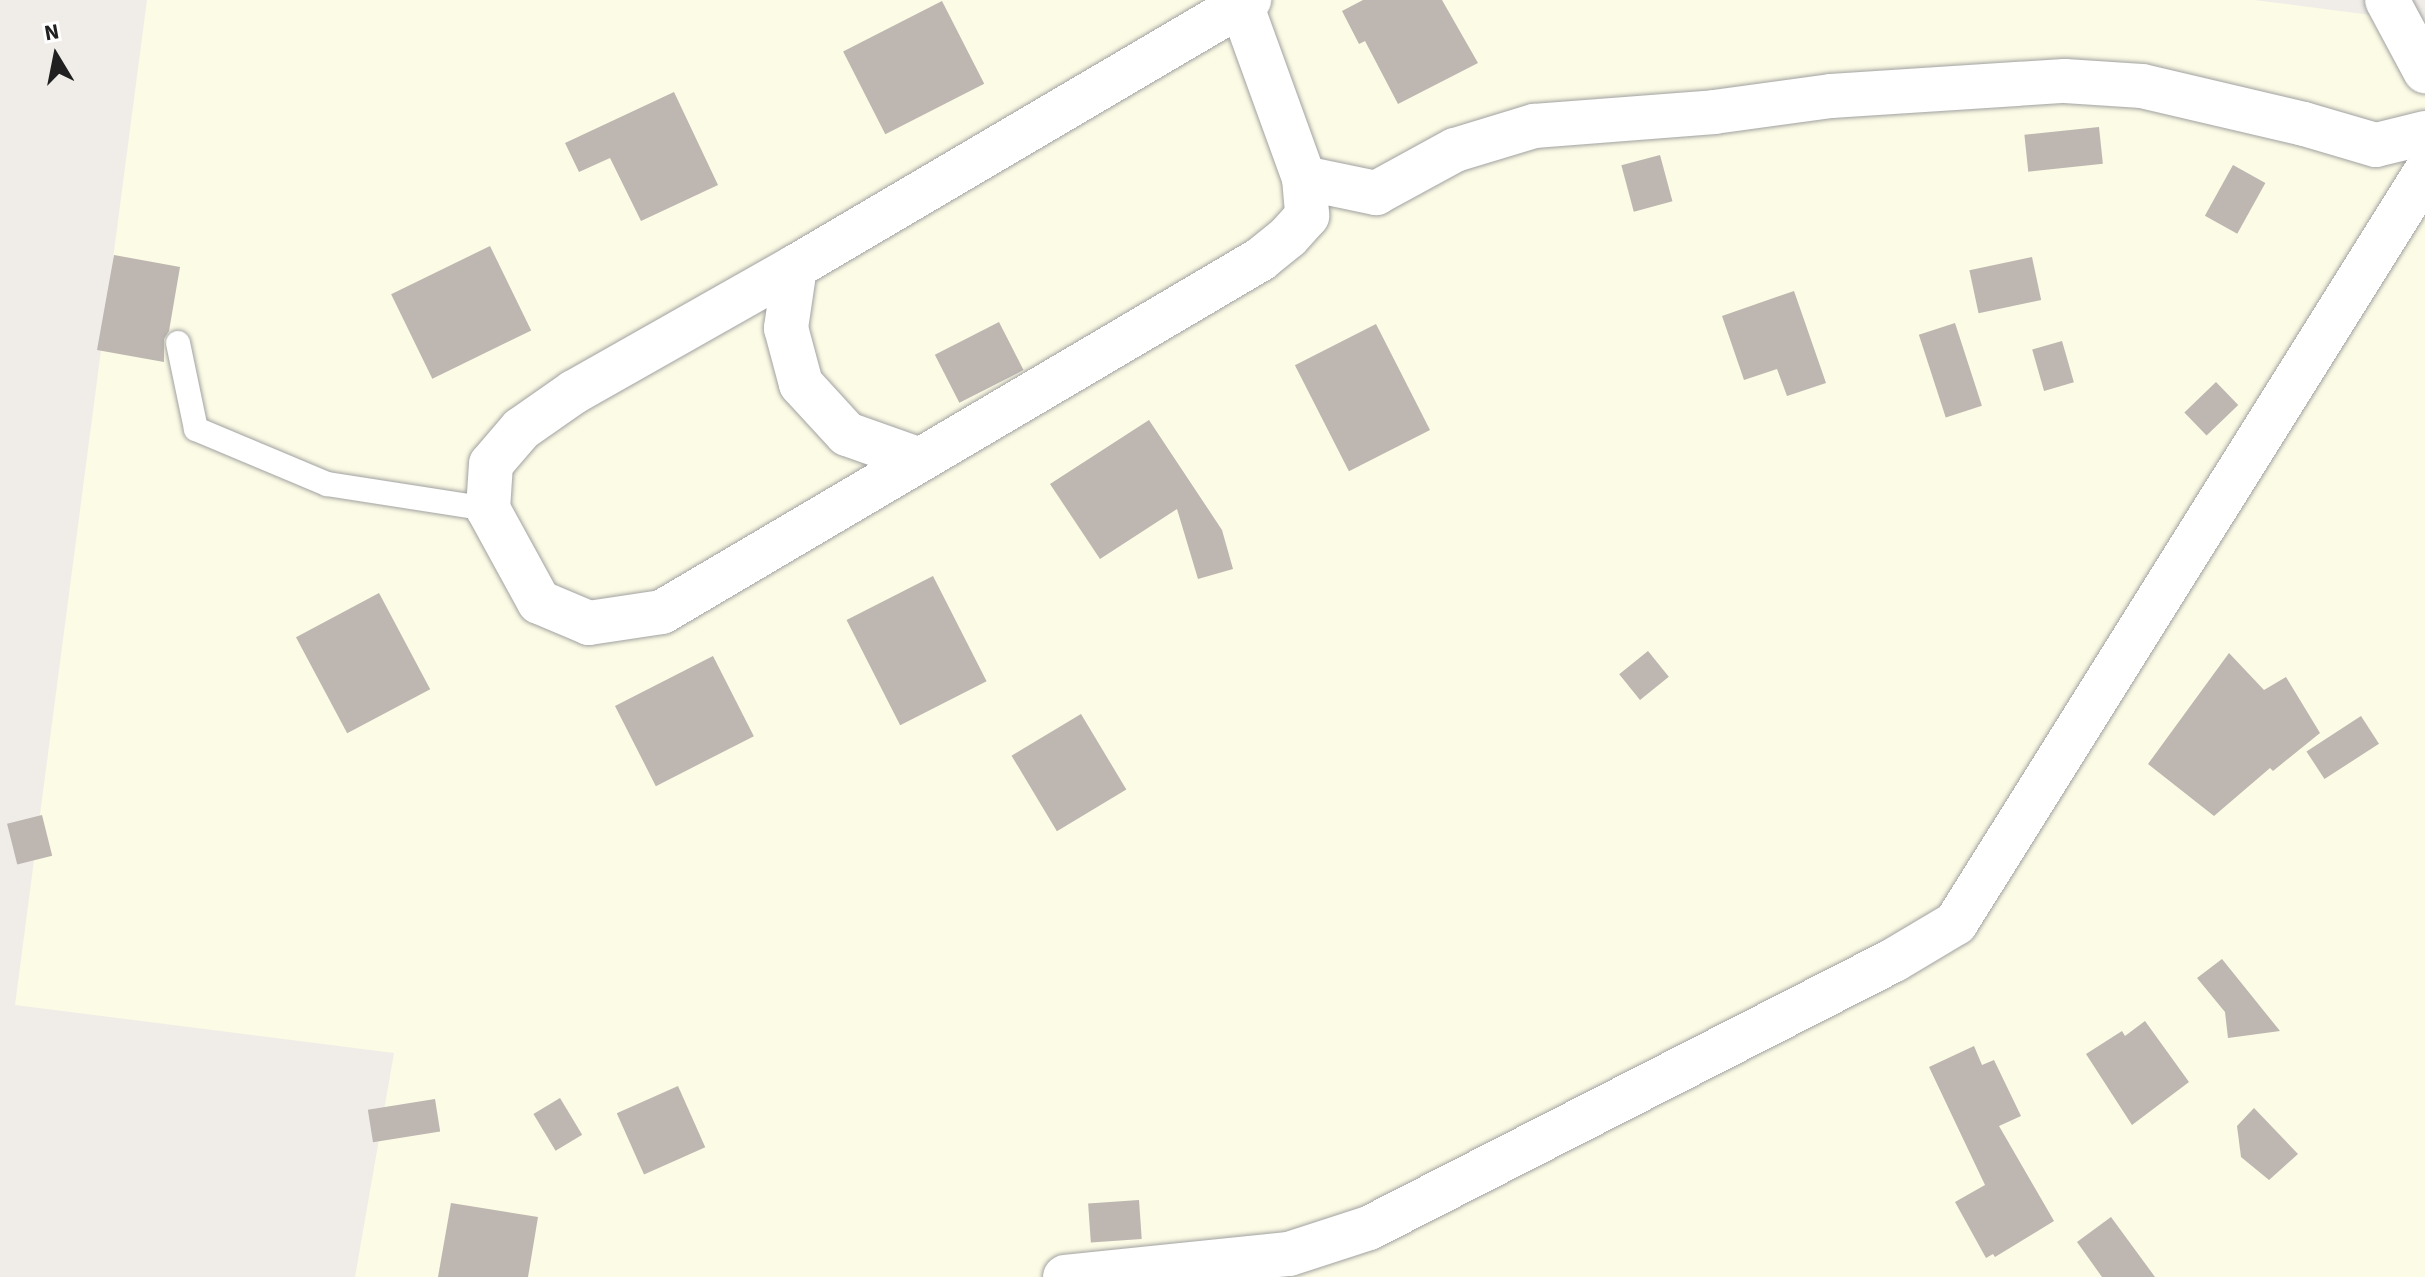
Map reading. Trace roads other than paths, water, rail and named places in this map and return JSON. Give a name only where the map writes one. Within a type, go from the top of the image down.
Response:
[{"type":"street","points":[[2387,0],[2425,71]]},
{"type":"street","points":[[1245,4],[1304,178],[1307,216],[1261,259],[662,612],[589,623],[539,602],[488,509],[491,464],[521,429],[574,392],[795,267],[1245,4]]},
{"type":"street","points":[[1304,178],[1376,193],[1455,150],[1534,126],[1714,112],[1831,96],[2065,81],[2142,86],[2304,124],[2376,145],[2425,133]]},
{"type":"street","points":[[1065,1277],[1289,1254],[1369,1228],[1879,967],[1956,923],[2425,173]]},
{"type":"street","points":[[795,267],[786,328],[801,384],[847,434],[920,460]]},
{"type":"lane","points":[[178,343],[196,429],[327,484],[488,509]]}]
